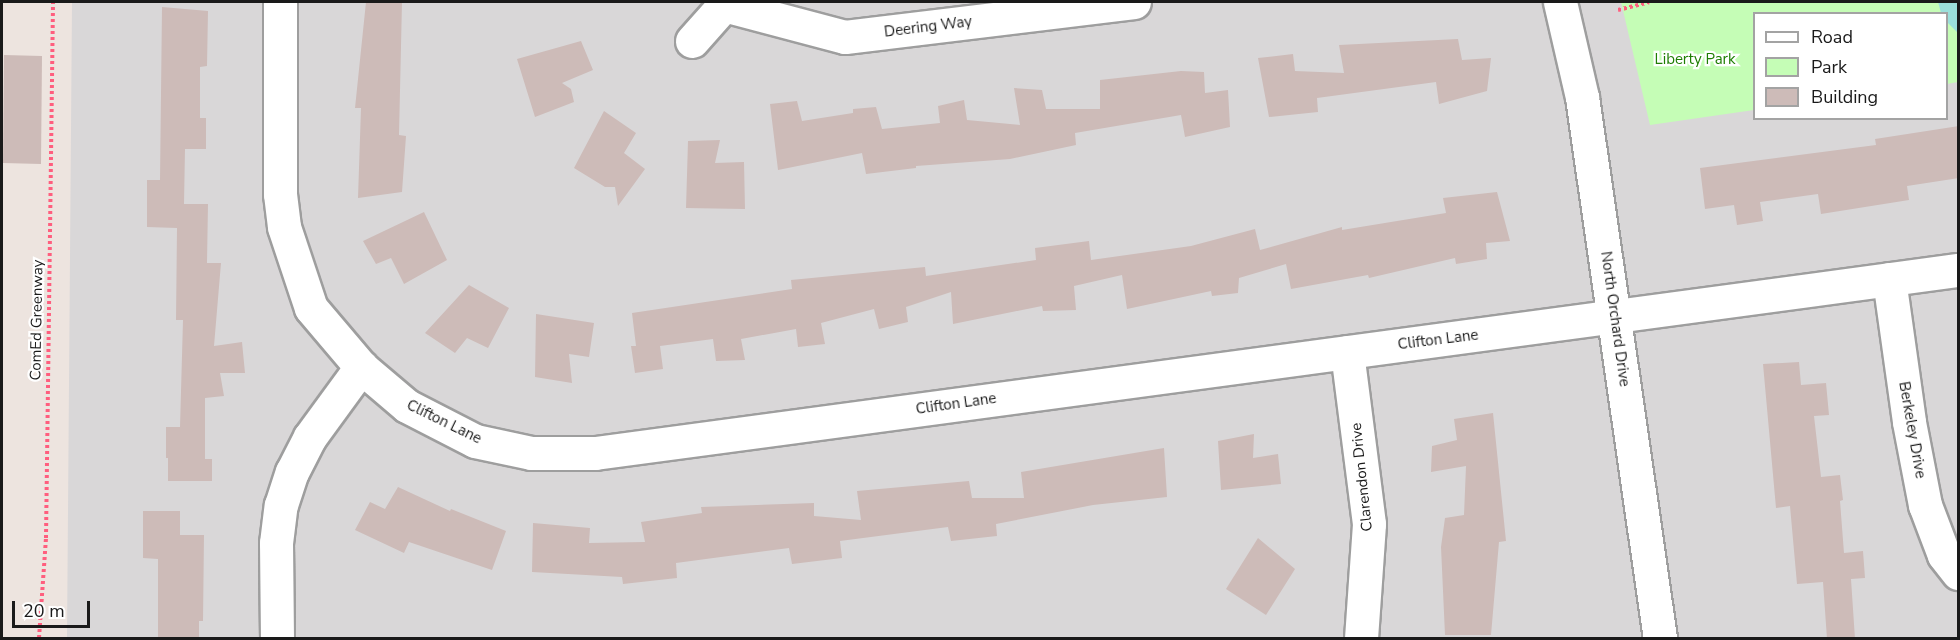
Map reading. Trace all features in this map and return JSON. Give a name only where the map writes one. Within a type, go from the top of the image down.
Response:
[{"type":"street","name":"Clifton Lane","points":[[280,2],[280,195],[284,227],[311,308],[361,368],[407,406],[475,441],[531,453],[561,455],[595,453],[1959,270]]},
{"type":"street","name":"Deering Way","points":[[724,3],[845,37],[1070,6],[1134,2]]},
{"type":"street","name":"North Orchard Drive","points":[[1560,2],[1582,97],[1660,639]]},
{"type":"street","points":[[692,41],[724,3]]},
{"type":"street","name":"Berkeley Drive","points":[[1889,279],[1909,422],[1925,505],[1944,555],[1959,573]]},
{"type":"street","name":"Clarendon Drive","points":[[1347,352],[1370,524],[1360,639]]},
{"type":"street","points":[[277,639],[276,543],[281,505],[292,472],[310,437],[361,368]]},
{"type":"path","name":"ComEd Greenway","points":[[39,639],[46,538],[53,2]]},
{"type":"path","points":[[1618,10],[1649,2]]},
{"type":"shaded area","points":[[72,2],[1958,2],[1958,638],[67,638]]},
{"type":"green space","name":"Liberty Park","points":[[1621,2],[1958,2],[1958,82],[1948,84],[1948,12],[1753,12],[1753,110],[1650,125]]},
{"type":"water","points":[[1938,2],[1958,2],[1958,33],[1948,23],[1948,12],[1941,12]]},
{"type":"building","points":[[366,2],[402,2],[399,135],[406,136],[402,192],[358,198],[361,108],[355,108]]},
{"type":"building","points":[[162,7],[208,11],[207,66],[200,67],[200,118],[206,118],[206,149],[185,149],[184,204],[208,204],[207,263],[221,263],[214,346],[242,342],[245,373],[220,373],[224,396],[205,398],[205,459],[212,459],[212,481],[168,481],[166,427],[180,427],[183,320],[176,320],[177,228],[147,227],[147,180],[160,180]]},
{"type":"building","points":[[1458,39],[1462,60],[1491,58],[1487,91],[1439,104],[1436,82],[1317,98],[1318,112],[1269,117],[1258,58],[1293,54],[1295,71],[1344,73],[1339,45]]},
{"type":"building","points":[[581,41],[593,70],[562,83],[571,89],[574,102],[535,117],[517,59]]},
{"type":"building","points":[[4,55],[42,56],[41,164],[3,163]]},
{"type":"building","points":[[1181,71],[1204,72],[1205,93],[1228,90],[1230,127],[1185,137],[1181,115],[1075,133],[1076,145],[1010,159],[916,166],[916,168],[866,174],[862,153],[778,170],[770,104],[797,101],[802,121],[853,113],[853,109],[876,107],[882,129],[940,123],[938,106],[964,100],[967,120],[1020,125],[1014,88],[1042,90],[1046,109],[1100,109],[1100,80]]},
{"type":"building","points":[[604,111],[636,133],[624,153],[645,169],[618,206],[615,187],[605,187],[574,168]]},
{"type":"building","points":[[1959,126],[1959,178],[1907,186],[1909,200],[1821,214],[1818,194],[1760,202],[1763,221],[1737,225],[1734,205],[1705,209],[1700,168],[1876,145],[1875,139]]},
{"type":"building","points":[[720,140],[715,163],[744,162],[745,209],[686,208],[688,141]]},
{"type":"building","points":[[1497,192],[1510,241],[1486,243],[1487,259],[1456,264],[1455,258],[1369,278],[1368,275],[1291,289],[1286,264],[1239,278],[1238,293],[1212,296],[1211,291],[1127,309],[1122,275],[1074,286],[1076,310],[1043,311],[1042,306],[953,324],[951,292],[906,307],[908,322],[879,329],[874,309],[821,323],[825,344],[798,347],[796,329],[741,339],[745,360],[716,361],[713,339],[660,346],[663,369],[635,373],[631,346],[636,346],[632,313],[792,289],[791,280],[925,267],[926,276],[1036,260],[1035,248],[1089,241],[1091,260],[1191,246],[1255,229],[1260,250],[1342,227],[1342,230],[1446,213],[1443,198]]},
{"type":"building","points":[[424,212],[447,260],[404,284],[391,258],[376,264],[363,241]]},
{"type":"building","points":[[469,285],[509,308],[488,348],[467,338],[455,353],[425,333]]},
{"type":"building","points":[[536,314],[594,323],[589,357],[569,354],[572,383],[535,377]]},
{"type":"building","points":[[1799,362],[1801,385],[1826,383],[1829,415],[1814,416],[1821,477],[1840,475],[1844,553],[1863,551],[1865,578],[1851,579],[1855,639],[1827,639],[1823,582],[1797,584],[1790,506],[1776,508],[1763,364]]},
{"type":"building","points":[[1493,413],[1506,541],[1499,542],[1491,635],[1445,635],[1441,547],[1445,518],[1464,515],[1466,466],[1431,472],[1432,446],[1457,440],[1454,419]]},
{"type":"building","points":[[1254,434],[1253,458],[1278,454],[1281,484],[1221,490],[1218,441]]},
{"type":"building","points":[[1164,448],[1167,497],[1093,505],[996,524],[997,536],[951,541],[948,527],[840,541],[842,558],[792,564],[789,548],[676,563],[677,578],[623,584],[622,577],[532,572],[533,523],[590,528],[589,543],[645,542],[641,522],[702,513],[701,507],[814,503],[814,516],[861,520],[857,491],[969,481],[972,498],[1024,498],[1021,472]]},
{"type":"building","points":[[398,487],[450,511],[451,509],[506,531],[492,570],[409,542],[404,553],[355,530],[370,502],[385,509]]},
{"type":"building","points":[[143,511],[180,511],[180,535],[204,535],[203,621],[199,621],[199,639],[158,639],[158,559],[143,558]]},
{"type":"building","points":[[1258,538],[1295,569],[1266,615],[1226,589]]}]
